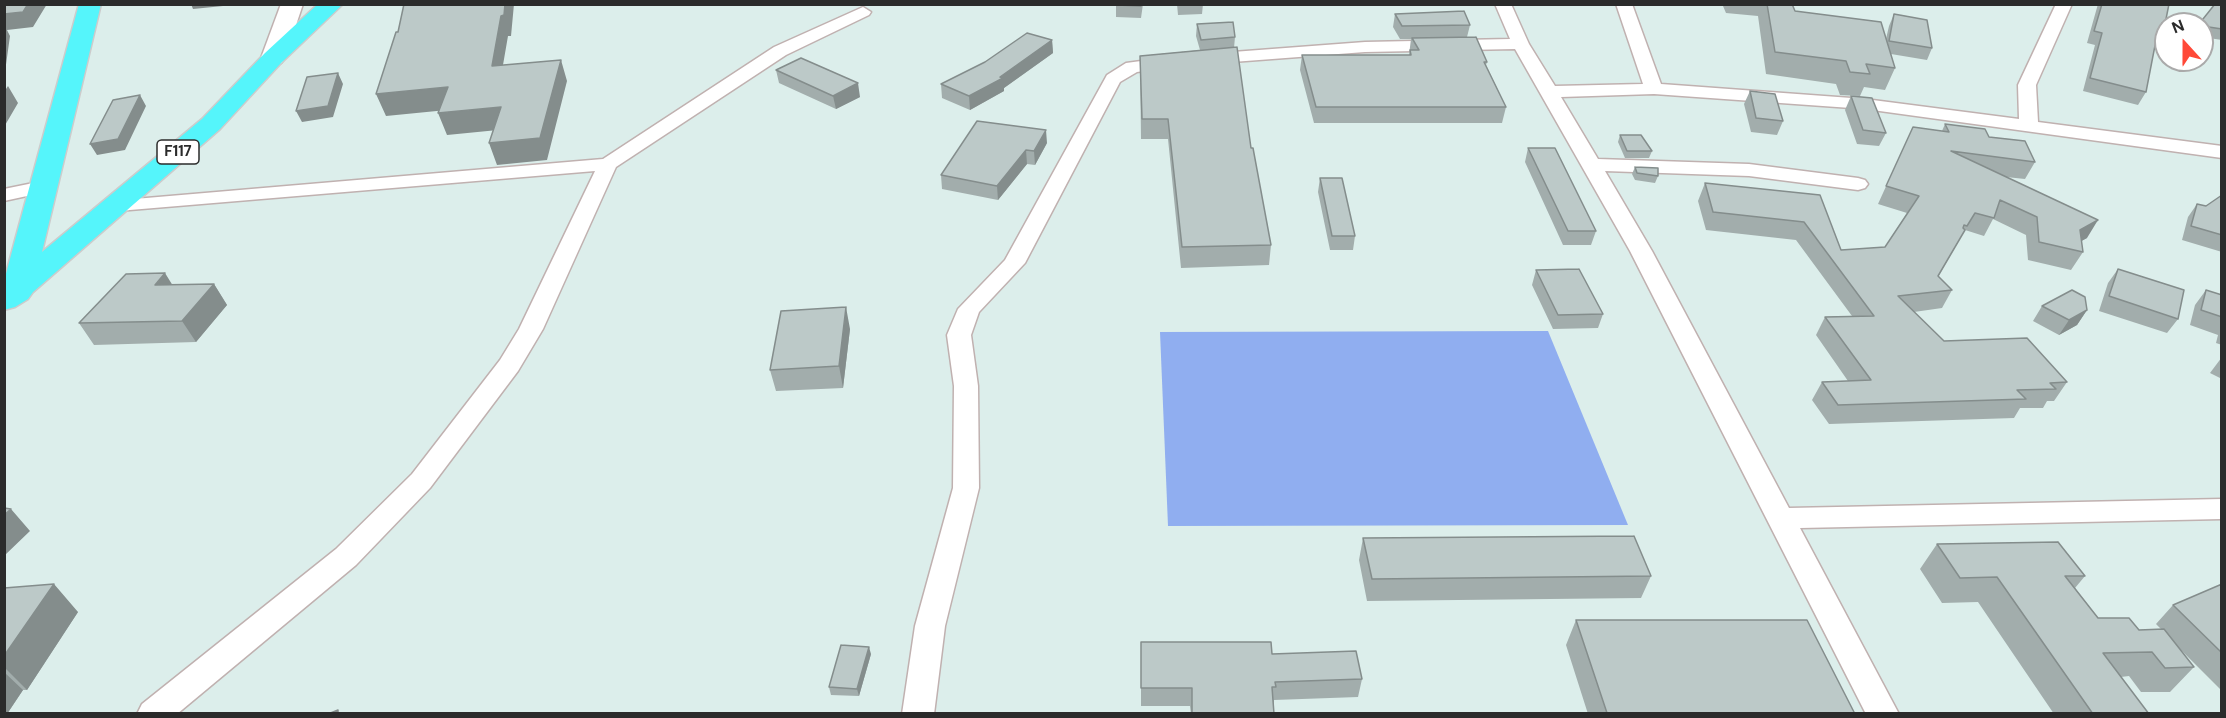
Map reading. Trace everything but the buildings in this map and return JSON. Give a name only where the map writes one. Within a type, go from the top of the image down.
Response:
[{"type":"main road","name":"F117","points":[[10,296],[44,187],[90,4]]},
{"type":"main road","points":[[273,58],[292,4]]},
{"type":"main road","name":"F117","points":[[10,296],[211,124],[273,58],[332,4]]},
{"type":"street","points":[[1503,4],[1521,44],[1647,261],[1783,518],[1822,600],[1883,714]]},
{"type":"street","points":[[1624,4],[1653,89]]},
{"type":"street","points":[[2029,126],[2027,85],[2064,4]]},
{"type":"street","points":[[118,205],[608,164],[780,51],[863,12]]},
{"type":"street","points":[[918,714],[930,626],[966,488],[966,386],[959,335],[969,309],[1014,263],[1113,79],[1132,67],[1198,59],[1365,46],[1521,44]]},
{"type":"street","points":[[1549,92],[1653,89],[1865,104],[2222,152]]},
{"type":"street","points":[[153,714],[346,556],[421,481],[509,365],[520,347],[608,164]]},
{"type":"street","points":[[1592,165],[1749,170],[1858,184]]},
{"type":"street","points":[[4,195],[44,187]]},
{"type":"street","points":[[1783,518],[2222,509]]},
{"type":"shaded area","points":[[1548,331],[1628,525],[1168,526],[1160,332]]}]
